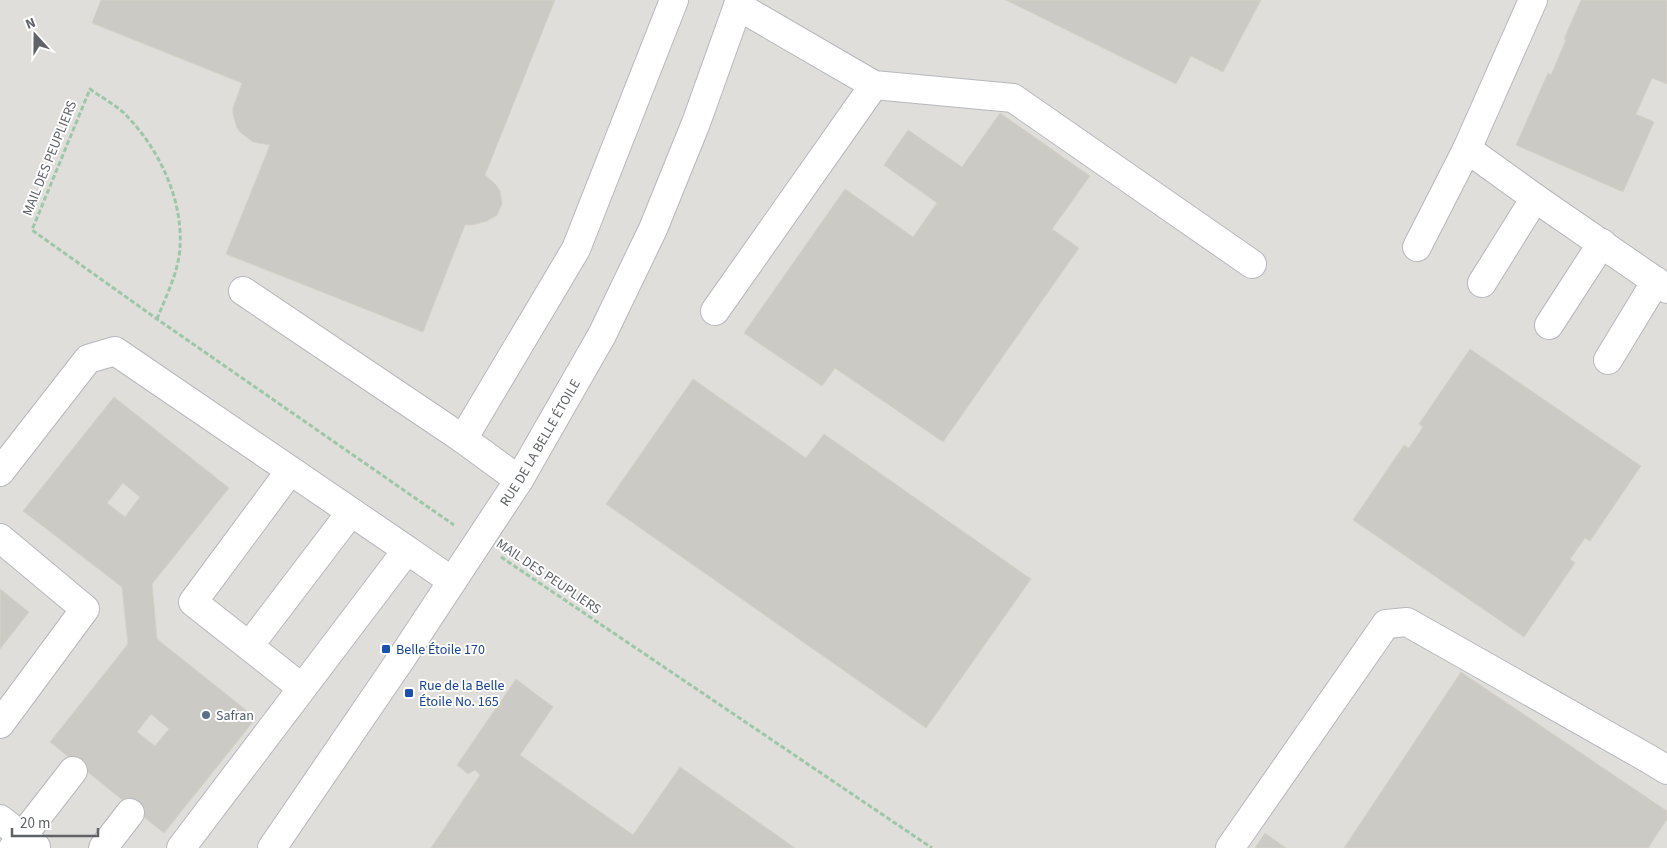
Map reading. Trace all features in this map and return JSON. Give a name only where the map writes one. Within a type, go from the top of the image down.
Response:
[{"type":"street","points":[[463,439],[576,249],[674,0]]},
{"type":"street","points":[[1417,247],[1467,149],[1533,0]]},
{"type":"street","points":[[739,3],[874,85],[1013,98],[1252,264]]},
{"type":"street","name":"RUE DE LA BELLE ÉTOILE","points":[[282,844],[518,480],[602,335],[653,229],[696,123],[739,3]]},
{"type":"street","points":[[715,311],[874,85]]},
{"type":"street","points":[[1467,149],[1534,198],[1661,285],[1608,360]]},
{"type":"street","points":[[1482,283],[1534,198]]},
{"type":"street","points":[[1549,325],[1602,243]]},
{"type":"street","points":[[243,291],[463,439],[518,480]]},
{"type":"street","points":[[0,472],[88,360],[115,351],[452,581]]},
{"type":"street","points":[[290,471],[193,602],[302,688]]},
{"type":"street","points":[[249,646],[351,512]]},
{"type":"street","points":[[0,538],[85,609],[0,724]]},
{"type":"street","points":[[181,848],[407,550]]},
{"type":"street","points":[[1230,848],[1386,624],[1407,622],[1649,758],[1667,770]]},
{"type":"street","points":[[0,819],[24,844],[73,771]]},
{"type":"street","points":[[103,848],[130,813]]},
{"type":"path","name":"MAIL DES PEUPLIERS","points":[[157,319],[172,282],[180,247],[178,211],[168,177],[149,144],[124,113],[90,89],[32,230],[157,319],[478,542],[932,848]]},
{"type":"shaded area","points":[[0,0],[1667,0],[1667,848],[0,848]]},
{"type":"building","points":[[101,0],[555,0],[485,175],[500,191],[502,204],[497,215],[487,221],[465,225],[423,332],[226,254],[270,145],[253,142],[237,128],[233,108],[242,83],[92,23]]},
{"type":"building","points":[[1006,0],[1261,0],[1223,72],[1191,56],[1176,84]]},
{"type":"building","points":[[1581,0],[1667,0],[1667,84],[1652,78],[1636,114],[1654,122],[1623,192],[1516,145],[1548,73],[1551,75]]},
{"type":"building","points":[[1000,113],[1090,176],[1052,229],[1079,248],[943,442],[835,368],[822,386],[744,333],[845,189],[913,237],[937,203],[884,165],[908,130],[962,167]]},
{"type":"building","points":[[1470,349],[1641,466],[1590,541],[1585,538],[1570,559],[1575,563],[1524,637],[1353,520],[1404,445],[1409,448],[1423,427],[1419,424]]},
{"type":"building","points":[[693,379],[806,458],[824,434],[1031,579],[926,728],[606,504]]},
{"type":"building","points":[[114,397],[229,488],[152,584],[157,639],[256,718],[164,833],[50,742],[128,644],[122,587],[23,511]],"holes":[[[123,483],[140,497],[125,517],[107,503]],[[151,714],[169,729],[155,746],[137,732]]]},
{"type":"building","points":[[0,589],[29,612],[0,649]]},
{"type":"building","points":[[1461,672],[1667,811],[1667,819],[1648,848],[1344,848]]},
{"type":"building","points":[[516,679],[553,707],[520,755],[633,835],[680,767],[795,848],[431,848],[480,775],[475,770],[468,774],[457,765]]},
{"type":"building","points":[[1265,833],[1286,848],[1255,848]]},
{"type":"place","name":"Belle Étoile 170","points":[[386,649]]},
{"type":"place","name":"Rue de la Belle Étoile No. 165","points":[[409,693]]},
{"type":"place","name":"Safran","points":[[206,715]]}]
